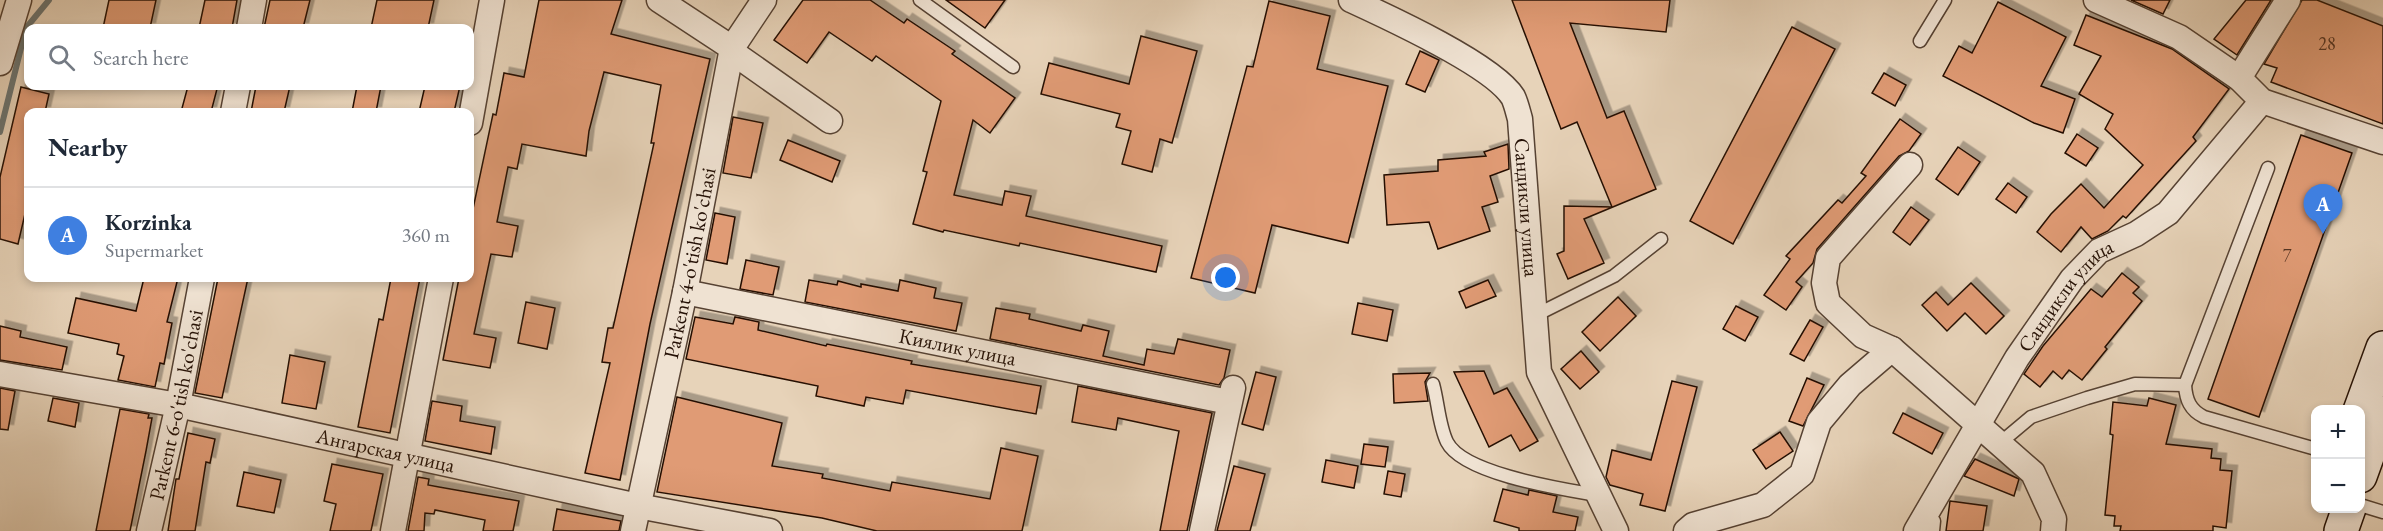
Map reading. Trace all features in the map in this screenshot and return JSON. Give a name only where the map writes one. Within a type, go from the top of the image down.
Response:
[{"type":"street","points":[[0,63],[20,0]]},
{"type":"street","points":[[250,24],[254,0]]},
{"type":"street","points":[[473,108],[492,0]]},
{"type":"street","points":[[658,0],[830,121]]},
{"type":"street","name":"Parkent 4-o'tish ko'chasi","points":[[633,531],[685,292],[732,50],[764,0]]},
{"type":"street","name":"Сандикли улица","points":[[1351,0],[1416,31],[1493,77],[1513,97],[1520,119],[1539,372],[1596,495],[1616,531]]},
{"type":"street","points":[[2096,0],[2179,37],[2239,78],[2262,101],[2383,142]]},
{"type":"street","points":[[2239,78],[2288,0]]},
{"type":"street","points":[[234,108],[237,90]]},
{"type":"street","name":"Сандикли улица","points":[[1928,528],[1977,423],[2017,358],[2072,279],[2099,251],[2136,234],[2168,213],[2262,101]]},
{"type":"street","points":[[1910,165],[1828,258],[1824,283],[1828,303],[1863,336],[1892,349],[2033,473],[2054,519],[2053,531]]},
{"type":"street","name":"Parkent 6-o'tish ko'chasi","points":[[149,531],[178,405],[201,282]]},
{"type":"street","points":[[393,531],[440,282]]},
{"type":"street","name":"Киялик улица","points":[[685,292],[1231,395],[1202,531]]},
{"type":"street","points":[[2363,405],[2383,348]]},
{"type":"street","points":[[1686,531],[1693,525],[1763,505],[1802,474],[1819,422],[1850,385],[1892,349]]},
{"type":"street","name":"Ангарская улица","points":[[0,374],[178,405],[638,506],[770,531]]},
{"type":"street","points":[[2365,465],[2383,413]]},
{"type":"street","points":[[2318,531],[2324,513]]},
{"type":"street","points":[[2341,531],[2347,513]]},
{"type":"lane","points":[[921,0],[1013,67]]},
{"type":"lane","points":[[1920,41],[1945,0]]},
{"type":"lane","points":[[2268,168],[2185,385],[2190,405],[2204,417],[2311,448]]},
{"type":"lane","points":[[1534,316],[1614,276],[1661,239]]},
{"type":"lane","points":[[1433,384],[1447,442],[1465,460],[1523,482],[1596,495]]},
{"type":"lane","points":[[2000,443],[2031,417],[2087,398],[2135,384],[2185,385]]},
{"type":"lane","points":[[2365,506],[2383,512]]},
{"type":"building","points":[[109,0],[156,0],[151,24],[104,24]]},
{"type":"building","points":[[205,0],[237,0],[233,24],[200,24]]},
{"type":"building","points":[[270,0],[310,0],[304,24],[265,24]]},
{"type":"building","points":[[377,0],[434,0],[429,24],[372,24]]},
{"type":"building","points":[[539,0],[622,0],[611,34],[710,59],[650,324],[620,480],[585,473],[610,363],[602,362],[608,328],[613,328],[641,203],[654,143],[651,143],[661,85],[604,72],[589,131],[586,156],[522,144],[517,169],[508,167],[497,222],[518,226],[512,257],[491,254],[474,334],[496,338],[490,368],[443,360],[458,282],[474,282],[474,204],[504,73],[524,77]]},
{"type":"building","points":[[803,0],[870,0],[904,23],[907,19],[955,51],[952,54],[1015,98],[990,133],[973,120],[954,195],[1002,205],[1005,191],[1031,196],[1026,216],[1162,246],[1156,272],[1020,243],[1019,246],[913,224],[927,172],[923,171],[941,101],[876,56],[872,61],[829,32],[807,63],[774,40]]},
{"type":"building","points":[[946,0],[1005,0],[985,28]]},
{"type":"building","points":[[1512,0],[1670,0],[1666,32],[1570,23],[1607,118],[1624,111],[1656,189],[1584,219],[1604,263],[1568,279],[1557,254],[1564,251],[1564,206],[1612,207],[1577,122],[1561,129]]},
{"type":"building","points":[[2131,0],[2170,0],[2163,14]]},
{"type":"building","points":[[2246,0],[2271,0],[2237,55],[2214,39]]},
{"type":"building","points":[[2302,0],[2317,0],[2383,26],[2383,124],[2271,82],[2277,68],[2264,64]]},
{"type":"building","points":[[1269,1],[1330,16],[1317,69],[1388,86],[1348,243],[1272,225],[1255,293],[1191,278],[1247,66],[1253,67]]},
{"type":"building","points":[[1998,2],[2066,37],[2041,86],[2075,99],[2063,133],[2034,123],[1943,76],[1959,46],[1972,53]]},
{"type":"building","points":[[2086,15],[2172,49],[2229,89],[2193,137],[2196,141],[2126,218],[2123,216],[2108,231],[2092,239],[2081,227],[2061,252],[2037,232],[2051,214],[2081,184],[2104,208],[2143,165],[2105,129],[2113,114],[2079,94],[2101,56],[2074,45]]},
{"type":"building","points":[[1792,27],[1835,49],[1733,244],[1690,221]]},
{"type":"building","points":[[1141,36],[1197,51],[1172,143],[1160,139],[1152,172],[1122,164],[1131,131],[1116,127],[1120,114],[1041,94],[1049,63],[1129,84]]},
{"type":"building","points":[[1420,51],[1439,60],[1425,92],[1406,84]]},
{"type":"building","points":[[1884,73],[1906,85],[1895,106],[1872,93]]},
{"type":"building","points":[[21,87],[24,90],[49,94],[46,108],[24,108],[24,218],[18,244],[0,239],[0,177]]},
{"type":"building","points":[[187,90],[217,90],[212,108],[182,108]]},
{"type":"building","points":[[255,90],[289,90],[285,108],[252,108]]},
{"type":"building","points":[[356,90],[380,90],[377,108],[353,108]]},
{"type":"building","points":[[424,90],[459,90],[455,108],[420,108]]},
{"type":"building","points":[[733,117],[763,123],[751,178],[723,173]]},
{"type":"building","points":[[1900,119],[1921,134],[1909,151],[1899,156],[1817,249],[1813,263],[1796,282],[1802,287],[1786,310],[1764,295],[1790,259],[1786,256],[1838,200],[1842,203],[1866,176],[1861,173]]},
{"type":"building","points":[[2077,134],[2098,148],[2086,166],[2065,153]]},
{"type":"building","points":[[2301,135],[2352,153],[2259,417],[2208,399]]},
{"type":"building","points":[[788,140],[840,161],[832,182],[780,160]]},
{"type":"building","points":[[1508,144],[1509,169],[1490,176],[1498,202],[1482,207],[1490,231],[1438,249],[1429,222],[1387,225],[1384,175],[1438,171],[1438,160],[1486,156],[1484,152]]},
{"type":"building","points":[[1958,147],[1980,162],[1958,195],[1936,179]]},
{"type":"building","points":[[2008,183],[2027,197],[2016,213],[1996,199]]},
{"type":"building","points":[[1911,207],[1929,220],[1910,245],[1893,232]]},
{"type":"building","points":[[715,213],[735,217],[727,264],[706,260]]},
{"type":"building","points":[[746,260],[779,267],[773,295],[740,289]]},
{"type":"building","points":[[2122,273],[2139,287],[2133,293],[2142,301],[2082,380],[2069,370],[2062,379],[2053,371],[2040,387],[2024,374],[2043,346],[2091,289],[2102,297]]},
{"type":"building","points":[[809,280],[837,285],[838,281],[861,287],[861,284],[898,291],[900,280],[936,288],[934,298],[962,303],[956,331],[805,302]]},
{"type":"building","points":[[1488,280],[1496,296],[1466,308],[1459,292]]},
{"type":"building","points":[[143,282],[177,282],[167,322],[172,323],[164,364],[160,363],[155,387],[118,380],[124,356],[117,354],[119,344],[68,333],[76,298],[136,311]]},
{"type":"building","points":[[217,282],[247,282],[222,398],[195,393]]},
{"type":"building","points":[[390,282],[419,282],[390,433],[358,427],[379,319],[383,320]]},
{"type":"building","points":[[1971,283],[2004,316],[1986,334],[1965,313],[1947,331],[1922,305],[1936,292],[1948,305]]},
{"type":"building","points":[[1618,297],[1636,316],[1600,351],[1582,332]]},
{"type":"building","points":[[526,302],[555,308],[547,349],[518,343]]},
{"type":"building","points":[[1358,303],[1393,310],[1387,341],[1352,334]]},
{"type":"building","points":[[1736,306],[1758,317],[1745,341],[1723,329]]},
{"type":"building","points":[[996,308],[1030,314],[1029,319],[1081,331],[1083,325],[1109,331],[1103,356],[1144,365],[1147,349],[1174,354],[1178,339],[1230,350],[1224,378],[1219,385],[990,339]]},
{"type":"building","points":[[695,317],[733,324],[735,317],[759,322],[758,330],[826,346],[827,344],[912,361],[911,364],[1041,386],[1036,414],[906,390],[903,404],[866,397],[864,406],[816,396],[818,386],[686,359]]},
{"type":"building","points":[[1810,320],[1823,327],[1804,361],[1790,354]]},
{"type":"building","points":[[0,326],[21,331],[20,337],[67,347],[62,370],[0,360]]},
{"type":"building","points":[[1581,351],[1599,372],[1580,389],[1561,369]]},
{"type":"building","points":[[290,355],[325,362],[316,409],[282,403]]},
{"type":"building","points":[[1484,371],[1494,394],[1507,388],[1538,441],[1520,451],[1511,435],[1489,447],[1454,372]]},
{"type":"building","points":[[1256,372],[1276,377],[1263,430],[1242,424]]},
{"type":"building","points":[[1430,373],[1425,382],[1428,401],[1394,403],[1393,374]]},
{"type":"building","points":[[1807,378],[1824,385],[1803,426],[1789,421]]},
{"type":"building","points":[[1672,381],[1697,387],[1665,511],[1640,505],[1643,494],[1610,485],[1606,477],[1612,450],[1651,460]]},
{"type":"building","points":[[1078,386],[1212,413],[1187,531],[1160,531],[1179,431],[1118,418],[1116,430],[1072,422]]},
{"type":"building","points":[[0,388],[15,391],[8,430],[0,429]]},
{"type":"building","points":[[677,397],[782,423],[772,466],[823,474],[822,478],[890,491],[892,482],[990,499],[1001,448],[1038,456],[1022,531],[877,531],[822,518],[657,492]]},
{"type":"building","points":[[53,398],[79,403],[75,427],[48,421]]},
{"type":"building","points":[[2149,398],[2176,405],[2166,444],[2212,449],[2211,458],[2221,459],[2220,470],[2232,471],[2226,528],[2213,526],[2213,531],[2120,531],[2121,526],[2114,526],[2115,516],[2105,515],[2113,435],[2110,434],[2113,402],[2147,406]]},
{"type":"building","points":[[432,401],[462,406],[460,421],[495,427],[491,454],[425,441]]},
{"type":"building","points":[[120,409],[149,414],[148,418],[152,418],[146,451],[130,531],[96,531]]},
{"type":"building","points":[[1903,413],[1943,433],[1932,454],[1893,433]]},
{"type":"building","points":[[1780,432],[1793,451],[1766,469],[1753,450]]},
{"type":"building","points":[[188,433],[215,439],[210,463],[206,462],[195,531],[168,531],[176,479],[179,479]]},
{"type":"building","points":[[1364,444],[1388,447],[1385,467],[1361,464]]},
{"type":"building","points":[[1975,459],[2019,479],[2014,496],[1964,476]]},
{"type":"building","points":[[1326,460],[1358,466],[1354,488],[1322,482]]},
{"type":"building","points":[[332,464],[383,474],[371,531],[330,531],[336,504],[324,501]]},
{"type":"building","points":[[1234,466],[1265,474],[1250,531],[1217,531]]},
{"type":"building","points":[[1388,471],[1405,474],[1401,497],[1384,494]]},
{"type":"building","points":[[244,472],[281,480],[274,513],[237,506]]},
{"type":"building","points":[[418,477],[429,479],[428,485],[519,501],[513,531],[483,531],[485,520],[435,510],[434,514],[425,513],[424,531],[408,531]]},
{"type":"building","points":[[1503,489],[1528,495],[1529,490],[1557,496],[1553,512],[1578,517],[1575,531],[1519,531],[1519,528],[1494,521]]},
{"type":"building","points":[[1950,501],[1987,506],[1983,531],[1946,531]]},
{"type":"building","points":[[557,509],[621,521],[619,531],[553,531]]},
{"type":"waterway","points":[[29,24],[49,0]]},
{"type":"waterway","points":[[0,132],[24,36]]},
{"type":"place","name":"Korzinka","points":[[2323,234]]}]
